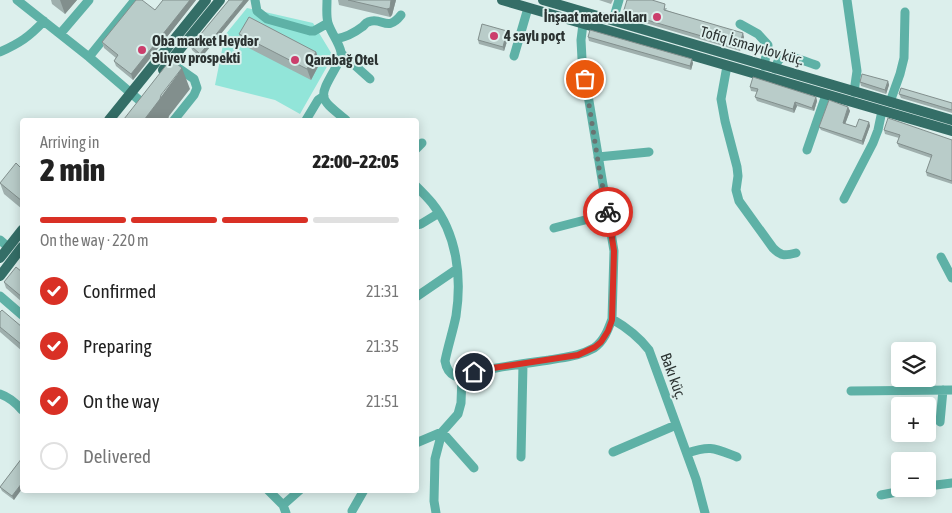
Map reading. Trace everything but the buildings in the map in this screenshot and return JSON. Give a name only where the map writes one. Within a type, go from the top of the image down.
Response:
[{"type":"main road","points":[[111,118],[206,0]]},
{"type":"main road","points":[[158,77],[220,0]]},
{"type":"main road","points":[[502,0],[530,4],[583,24],[826,95],[853,97],[882,111],[952,131]]},
{"type":"main road","name":"Tofiq İsmayılov küç.","points":[[543,0],[775,69],[853,97],[890,102],[952,120]]},
{"type":"main road","points":[[684,54],[687,43]]},
{"type":"main road","points":[[0,258],[20,233]]},
{"type":"main road","points":[[0,276],[20,250]]},
{"type":"street","points":[[17,0],[140,100]]},
{"type":"street","points":[[60,34],[89,0]]},
{"type":"street","points":[[89,57],[135,0]]},
{"type":"street","points":[[255,0],[257,12],[267,19],[310,31],[328,23]]},
{"type":"street","points":[[327,0],[326,12],[328,23],[341,53],[340,60],[325,86],[324,100],[344,118]]},
{"type":"street","points":[[613,20],[619,0]]},
{"type":"street","points":[[847,0],[857,71],[853,97]]},
{"type":"street","points":[[514,56],[530,4]]},
{"type":"street","points":[[890,102],[904,58],[905,12]]},
{"type":"street","points":[[336,39],[347,37],[368,22],[378,21],[388,24],[396,22],[401,15]]},
{"type":"street","points":[[0,52],[31,35],[44,21]]},
{"type":"street","points":[[419,189],[432,202],[453,241],[458,294],[456,316],[445,361],[446,368],[450,373],[455,376],[462,376],[480,370],[578,355],[587,352],[601,342],[612,320],[614,251],[582,59],[581,40],[583,24]]},
{"type":"street","points":[[740,24],[758,34],[768,45],[764,66]]},
{"type":"street","points":[[341,53],[370,79]]},
{"type":"street","points":[[775,69],[779,59],[783,56],[816,65]]},
{"type":"street","points":[[170,62],[194,79],[198,88],[176,118]]},
{"type":"street","points":[[728,66],[721,99],[737,167],[736,190],[739,201],[779,254],[786,256],[796,253]]},
{"type":"street","points":[[807,150],[826,95]]},
{"type":"street","points":[[307,118],[318,100],[324,96]]},
{"type":"street","points":[[844,198],[873,143],[882,111]]},
{"type":"street","points":[[598,157],[649,152]]},
{"type":"street","points":[[419,224],[439,213]]},
{"type":"street","points":[[554,228],[608,214]]},
{"type":"street","points":[[0,240],[8,248]]},
{"type":"street","points":[[941,257],[952,278]]},
{"type":"street","points":[[419,295],[457,269]]},
{"type":"street","points":[[0,296],[20,313]]},
{"type":"street","name":"Bakı küç.","points":[[612,320],[644,342],[649,350],[696,479],[705,513]]},
{"type":"street","points":[[521,457],[523,364]]},
{"type":"street","points":[[419,442],[442,432],[458,414],[461,404],[462,376]]},
{"type":"street","points":[[851,391],[948,390],[940,422]]},
{"type":"street","points":[[0,394],[6,396],[20,408]]},
{"type":"street","points":[[613,452],[676,425]]},
{"type":"street","points":[[442,432],[474,468]]},
{"type":"street","points":[[436,513],[434,501],[435,459],[442,432]]},
{"type":"street","points":[[687,453],[706,447],[714,448],[737,457]]},
{"type":"street","points":[[936,485],[952,483]]},
{"type":"street","points":[[271,493],[284,509],[297,493]]},
{"type":"street","points":[[352,511],[362,493]]},
{"type":"street","points":[[881,495],[891,493]]},
{"type":"green space","points":[[247,8],[313,23],[333,56],[300,114],[275,100],[215,85],[225,35]]},
{"type":"way so far","points":[[585,79],[608,212]]},
{"type":"place","name":"İnşaat materialları","points":[[657,17]]},
{"type":"place","name":"4 saylı poçt","points":[[494,36]]},
{"type":"place","name":"Oba market Heydər Əliyev prospekti","points":[[142,50]]},
{"type":"place","name":"Qarabağ Otel","points":[[295,60]]},
{"type":"route","points":[[474,372],[578,355],[587,352],[601,342],[608,331],[613,310],[614,251],[608,212]]}]
